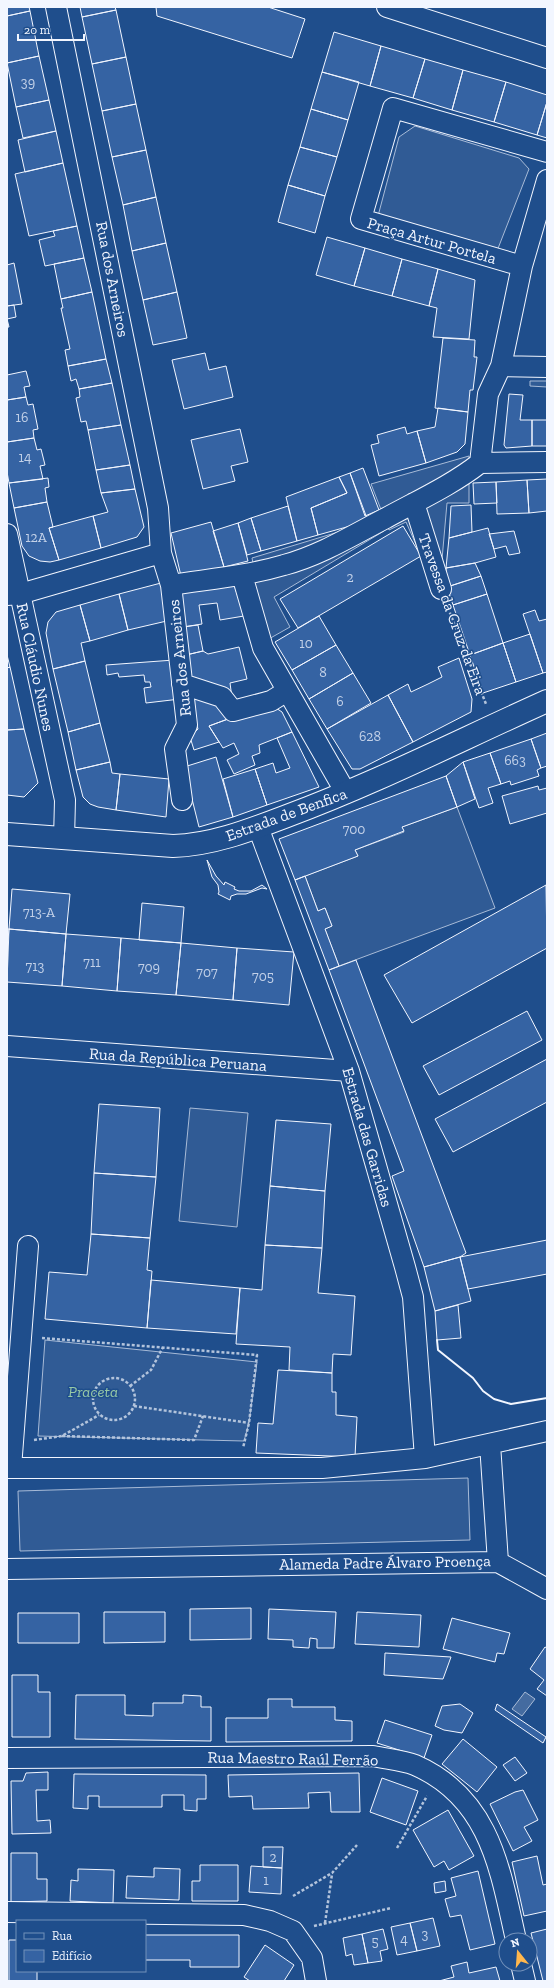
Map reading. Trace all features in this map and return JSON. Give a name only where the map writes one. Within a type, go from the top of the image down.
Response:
[{"type":"street","name":"Rua dos Arneiros","points":[[56,7],[158,508],[161,553],[171,585],[187,725],[175,749],[182,800]]},
{"type":"street","points":[[387,7],[547,58]]},
{"type":"street","name":"Praça Artur Portela","points":[[522,266],[361,219],[393,108],[547,152]]},
{"type":"street","points":[[480,463],[488,394],[501,366],[522,266],[547,180]]},
{"type":"street","points":[[501,366],[547,367]]},
{"type":"street","points":[[171,585],[242,575],[285,565],[322,552],[414,503],[469,472],[480,463],[547,462]]},
{"type":"street","name":"Travessa da Cruz da Eira","points":[[414,503],[441,589]]},
{"type":"street","name":"Rua Cláudio Nunes","points":[[7,534],[14,595],[65,800],[64,839]]},
{"type":"street","points":[[14,595],[161,553]]},
{"type":"street","points":[[242,575],[263,648],[346,793]]},
{"type":"street","points":[[182,684],[222,697],[233,711],[271,701],[287,691]]},
{"type":"street","name":"Estrada de Benfica","points":[[7,834],[184,846],[217,839],[258,827],[346,793],[547,702]]},
{"type":"street","name":"Estrada das Garridas","points":[[258,827],[349,1071],[413,1297],[426,1458]]},
{"type":"street","name":"Rua da República Peruana","points":[[7,1046],[349,1071]]},
{"type":"street","points":[[28,1246],[13,1442],[9,1468],[322,1468],[426,1458],[547,1431]]},
{"type":"street","name":"Alameda Padre Álvaro Proença","points":[[7,1569],[498,1562],[490,1444]]},
{"type":"street","points":[[498,1562],[547,1589]]},
{"type":"street","name":"Rua Maestro Raúl Ferrão","points":[[7,1758],[373,1756],[414,1765],[445,1781],[468,1803],[491,1843],[514,1932]]},
{"type":"street","points":[[7,1912],[244,1916],[270,1921],[293,1931],[312,1958],[316,1981]]},
{"type":"path","name":"Travessa da Cruz da Eira","points":[[441,589],[494,725]]},
{"type":"path","points":[[21,1336],[257,1355],[250,1422],[239,1468]]},
{"type":"path","points":[[130,1386],[151,1370],[163,1347]]},
{"type":"path","points":[[119,1378],[130,1386],[135,1399],[134,1406],[131,1412],[119,1420],[105,1419],[99,1415],[95,1409],[93,1396],[99,1384],[105,1380],[119,1378]]},
{"type":"path","points":[[134,1406],[250,1422]]},
{"type":"path","points":[[62,1436],[99,1415]]},
{"type":"path","points":[[13,1442],[62,1436],[194,1440],[203,1416]]},
{"type":"path","points":[[397,1848],[438,1777]]},
{"type":"path","points":[[293,1896],[332,1873],[357,1845]]},
{"type":"path","points":[[325,1924],[332,1873]]},
{"type":"path","points":[[293,1931],[391,1908]]},
{"type":"shaded area","points":[[415,126],[519,158],[529,169],[497,251],[378,216],[399,137]]},
{"type":"shaded area","points":[[530,381],[547,381],[547,387],[530,386]]},
{"type":"shaded area","points":[[469,456],[469,503],[447,503],[441,571],[425,565],[406,522],[389,530],[371,484]]},
{"type":"shaded area","points":[[378,520],[384,531],[274,597],[290,627],[267,640],[244,566],[253,563],[252,558]]},
{"type":"shaded area","points":[[457,807],[495,908],[339,966],[325,929],[332,926],[325,908],[318,911],[305,876],[358,856],[355,850],[404,832],[402,827]]},
{"type":"shaded area","points":[[190,1108],[248,1113],[237,1227],[179,1221]]},
{"type":"shaded area","name":"Praceta","points":[[45,1340],[257,1362],[249,1423],[244,1441],[38,1436]]},
{"type":"shaded area","points":[[468,1478],[470,1540],[20,1551],[18,1491]]},
{"type":"shaded area","points":[[525,1692],[535,1699],[522,1716],[512,1709]]},
{"type":"building","points":[[7,7],[29,7],[30,11],[7,16]]},
{"type":"building","points":[[80,7],[115,7],[116,10],[82,17]]},
{"type":"building","points":[[156,7],[268,7],[305,19],[292,58],[157,16]]},
{"type":"building","points":[[116,10],[126,57],[92,64],[82,17]]},
{"type":"building","points":[[30,11],[39,56],[7,63],[7,16]]},
{"type":"building","points":[[334,32],[381,46],[370,86],[322,72]]},
{"type":"building","points":[[381,46],[425,59],[413,98],[370,86]]},
{"type":"building","points":[[39,56],[49,100],[16,107],[7,63]]},
{"type":"building","points":[[126,57],[136,104],[102,111],[92,64]]},
{"type":"building","points":[[425,59],[463,70],[452,110],[413,98]]},
{"type":"building","points":[[463,70],[506,82],[494,122],[452,110]]},
{"type":"building","points":[[322,72],[359,82],[348,120],[311,109]]},
{"type":"building","points":[[506,82],[547,95],[547,102],[537,135],[494,122]]},
{"type":"building","points":[[49,100],[56,131],[23,138],[16,107]]},
{"type":"building","points":[[547,102],[547,138],[537,135]]},
{"type":"building","points":[[136,104],[146,150],[112,157],[102,111]]},
{"type":"building","points":[[311,109],[348,120],[337,157],[300,147]]},
{"type":"building","points":[[56,131],[63,163],[25,172],[18,140]]},
{"type":"building","points":[[300,147],[337,157],[325,196],[288,185]]},
{"type":"building","points":[[146,150],[156,197],[123,205],[112,157]]},
{"type":"building","points":[[63,163],[77,226],[29,236],[15,174]]},
{"type":"building","points":[[288,185],[325,196],[315,233],[278,222]]},
{"type":"building","points":[[156,197],[166,243],[132,251],[123,205]]},
{"type":"building","points":[[77,226],[84,258],[45,266],[39,240],[55,236],[53,231]]},
{"type":"building","points":[[327,237],[365,248],[354,286],[316,275]]},
{"type":"building","points":[[166,243],[177,292],[143,300],[132,251]]},
{"type":"building","points":[[365,248],[402,259],[392,296],[354,286]]},
{"type":"building","points":[[84,258],[92,292],[61,299],[54,264]]},
{"type":"building","points":[[402,259],[438,269],[429,306],[392,296]]},
{"type":"building","points":[[14,263],[22,304],[7,306],[7,265]]},
{"type":"building","points":[[438,269],[475,280],[469,339],[433,337],[437,308],[429,306]]},
{"type":"building","points":[[92,292],[106,359],[68,366],[65,350],[70,349],[61,308],[63,308],[61,299]]},
{"type":"building","points":[[177,292],[187,338],[153,345],[143,300]]},
{"type":"building","points":[[14,305],[16,317],[7,319],[7,306]]},
{"type":"building","points":[[443,338],[475,340],[474,357],[477,357],[473,390],[470,390],[468,412],[435,408]]},
{"type":"building","points":[[205,353],[209,370],[226,366],[233,397],[184,409],[172,360]]},
{"type":"building","points":[[106,359],[112,383],[79,389],[76,379],[71,381],[68,366]]},
{"type":"building","points":[[26,371],[30,386],[24,387],[26,397],[7,400],[7,375]]},
{"type":"building","points":[[112,383],[121,425],[88,430],[86,421],[81,422],[76,398],[80,397],[79,389]]},
{"type":"building","points":[[509,394],[523,395],[520,420],[532,420],[532,446],[506,448],[504,445]]},
{"type":"building","points":[[26,397],[28,405],[33,404],[38,429],[33,430],[34,438],[7,442],[7,400]]},
{"type":"building","points":[[438,408],[468,412],[465,444],[457,452],[426,463],[417,431],[435,427]]},
{"type":"building","points":[[532,420],[547,420],[547,446],[532,446]]},
{"type":"building","points":[[121,425],[130,465],[96,470],[88,430]]},
{"type":"building","points":[[405,427],[407,434],[417,431],[426,463],[379,476],[371,445],[379,443],[377,435]]},
{"type":"building","points":[[240,429],[248,462],[231,466],[235,481],[203,489],[191,440]]},
{"type":"building","points":[[34,438],[37,450],[41,449],[45,465],[40,466],[43,479],[9,483],[7,472],[7,442]]},
{"type":"building","points":[[130,465],[135,489],[101,493],[96,470]]},
{"type":"building","points":[[363,468],[379,510],[365,516],[350,473]]},
{"type":"building","points":[[350,473],[368,521],[318,535],[311,508],[347,493],[339,477]]},
{"type":"building","points":[[339,477],[347,493],[311,508],[318,535],[297,541],[286,497]]},
{"type":"building","points":[[48,478],[49,487],[45,488],[47,502],[14,508],[9,483]]},
{"type":"building","points":[[547,479],[547,511],[529,513],[527,480]]},
{"type":"building","points":[[527,480],[529,513],[497,514],[496,482]]},
{"type":"building","points":[[496,482],[497,503],[474,504],[473,483]]},
{"type":"building","points":[[135,489],[144,527],[137,537],[101,548],[93,516],[108,512],[101,493]]},
{"type":"building","points":[[47,502],[53,527],[49,528],[59,560],[50,562],[40,561],[29,556],[22,546],[14,508]]},
{"type":"building","points":[[471,505],[472,532],[449,538],[451,506]]},
{"type":"building","points":[[288,506],[297,541],[261,551],[251,518]]},
{"type":"building","points":[[93,516],[101,548],[59,560],[49,528]]},
{"type":"building","points":[[251,518],[261,551],[247,555],[238,523]]},
{"type":"building","points":[[211,522],[224,567],[181,576],[171,533]]},
{"type":"building","points":[[238,523],[248,561],[224,567],[213,531]]},
{"type":"building","points":[[403,526],[421,556],[298,628],[280,599]]},
{"type":"building","points":[[488,528],[496,557],[475,563],[446,568],[449,538]]},
{"type":"building","points":[[514,531],[520,553],[509,555],[506,546],[494,549],[489,534]]},
{"type":"building","points":[[475,563],[481,576],[447,587],[446,568]]},
{"type":"building","points":[[481,576],[487,594],[453,605],[447,587]]},
{"type":"building","points":[[233,581],[244,616],[220,620],[217,603],[199,605],[202,624],[183,627],[179,589]]},
{"type":"building","points":[[161,583],[171,620],[128,630],[119,594]]},
{"type":"building","points":[[119,594],[128,630],[90,641],[80,605]]},
{"type":"building","points":[[487,594],[503,643],[470,655],[453,605]]},
{"type":"building","points":[[80,605],[90,641],[81,643],[85,661],[53,669],[46,633],[48,622],[56,612]]},
{"type":"building","points":[[535,610],[539,621],[547,619],[547,672],[543,673],[523,614]]},
{"type":"building","points":[[319,616],[336,645],[292,670],[275,642]]},
{"type":"building","points":[[198,625],[203,651],[186,655],[183,627]]},
{"type":"building","points":[[530,634],[543,673],[516,682],[503,643]]},
{"type":"building","points":[[503,643],[516,682],[483,693],[470,655]]},
{"type":"building","points":[[336,645],[353,673],[309,699],[292,670]]},
{"type":"building","points":[[239,647],[247,679],[230,683],[232,698],[193,681],[186,655],[203,651],[208,654]]},
{"type":"building","points":[[7,655],[10,667],[7,668]]},
{"type":"building","points":[[459,658],[472,699],[471,712],[413,742],[388,695],[408,684],[411,692],[442,677],[438,667]]},
{"type":"building","points":[[174,660],[180,699],[146,703],[144,688],[151,687],[150,682],[145,682],[144,675],[119,677],[118,673],[107,675],[106,665]]},
{"type":"building","points":[[85,661],[100,723],[68,732],[53,669]]},
{"type":"building","points":[[10,667],[24,729],[7,730],[7,668]]},
{"type":"building","points":[[353,673],[371,703],[327,729],[309,699]]},
{"type":"building","points":[[186,688],[218,697],[228,719],[209,726],[219,742],[194,750],[190,737],[198,729]]},
{"type":"building","points":[[388,695],[413,742],[360,769],[352,769],[327,729]]},
{"type":"building","points":[[276,708],[282,712],[292,732],[259,745],[260,753],[252,756],[255,765],[234,774],[227,760],[239,754],[234,743],[223,748],[209,726],[228,719]]},
{"type":"building","points":[[100,723],[110,762],[76,770],[68,732]]},
{"type":"building","points":[[24,729],[38,783],[24,797],[7,795],[7,730]]},
{"type":"building","points":[[292,732],[319,787],[267,805],[255,769],[273,763],[276,773],[290,768],[277,738]]},
{"type":"building","points":[[547,733],[547,766],[541,768],[531,739]]},
{"type":"building","points":[[531,739],[541,768],[537,770],[539,776],[511,785],[510,781],[501,784],[490,753]]},
{"type":"building","points":[[490,753],[501,784],[488,788],[493,803],[479,808],[463,762]]},
{"type":"building","points":[[216,757],[233,817],[199,827],[184,767]]},
{"type":"building","points":[[110,762],[112,773],[120,774],[116,810],[90,804],[83,797],[76,770]]},
{"type":"building","points":[[463,762],[475,799],[457,807],[446,776]]},
{"type":"building","points":[[255,769],[267,805],[233,817],[223,779]]},
{"type":"building","points":[[120,774],[169,779],[166,817],[116,810]]},
{"type":"building","points":[[446,776],[457,807],[402,827],[404,831],[355,850],[358,856],[295,880],[279,839]]},
{"type":"building","points":[[538,786],[539,790],[547,788],[547,813],[510,824],[502,796]]},
{"type":"building","points":[[207,860],[216,876],[224,885],[225,882],[235,887],[234,889],[239,891],[251,891],[262,885],[267,889],[262,888],[246,894],[237,894],[231,896],[230,900],[218,894],[218,885],[212,877]]},
{"type":"building","points":[[305,876],[318,911],[325,908],[332,926],[325,929],[339,966],[329,970],[295,880]]},
{"type":"building","points":[[546,885],[547,948],[412,1023],[384,975]]},
{"type":"building","points":[[12,889],[70,894],[66,934],[9,929]]},
{"type":"building","points":[[142,903],[184,907],[181,943],[139,940]]},
{"type":"building","points":[[7,929],[9,929],[7,951]]},
{"type":"building","points":[[9,929],[66,934],[62,986],[7,982]]},
{"type":"building","points":[[66,934],[121,938],[117,991],[62,986]]},
{"type":"building","points":[[121,938],[181,943],[176,995],[117,991]]},
{"type":"building","points":[[181,943],[237,948],[233,1000],[176,995]]},
{"type":"building","points":[[237,948],[294,952],[289,1005],[233,1000]]},
{"type":"building","points":[[356,960],[466,1253],[460,1257],[424,1267],[392,1176],[404,1171],[329,970]]},
{"type":"building","points":[[527,1011],[542,1040],[439,1095],[423,1066]]},
{"type":"building","points":[[547,1059],[547,1102],[453,1152],[435,1119]]},
{"type":"building","points":[[99,1104],[160,1108],[156,1177],[94,1173]]},
{"type":"building","points":[[276,1120],[331,1124],[325,1191],[270,1186]]},
{"type":"building","points":[[94,1173],[156,1177],[150,1238],[91,1234]]},
{"type":"building","points":[[270,1186],[325,1191],[322,1248],[265,1245]]},
{"type":"building","points":[[91,1234],[150,1238],[147,1270],[152,1271],[147,1328],[45,1319],[49,1272],[87,1275]]},
{"type":"building","points":[[547,1240],[547,1274],[468,1289],[460,1257]]},
{"type":"building","points":[[265,1245],[322,1248],[318,1293],[355,1296],[351,1355],[333,1354],[332,1373],[289,1370],[290,1347],[236,1344],[240,1288],[262,1290]]},
{"type":"building","points":[[460,1257],[471,1301],[435,1311],[424,1267]]},
{"type":"building","points":[[151,1280],[240,1288],[236,1334],[147,1328]]},
{"type":"building","points":[[458,1305],[461,1338],[437,1340],[435,1311]]},
{"type":"building","points":[[278,1370],[332,1373],[332,1392],[336,1392],[336,1415],[357,1417],[355,1457],[256,1453],[258,1423],[273,1424]]},
{"type":"building","points":[[251,1608],[251,1639],[190,1640],[190,1609]]},
{"type":"building","points":[[269,1609],[336,1612],[334,1648],[317,1648],[317,1639],[310,1638],[309,1648],[293,1647],[293,1640],[268,1639]]},
{"type":"building","points":[[104,1612],[165,1612],[165,1642],[104,1643]]},
{"type":"building","points":[[357,1612],[421,1615],[419,1647],[355,1644]]},
{"type":"building","points":[[18,1613],[79,1613],[79,1643],[18,1643]]},
{"type":"building","points":[[452,1618],[510,1633],[504,1654],[497,1653],[495,1662],[443,1649]]},
{"type":"building","points":[[545,1647],[547,1648],[547,1696],[537,1689],[544,1680],[530,1669]]},
{"type":"building","points":[[385,1653],[451,1657],[443,1679],[384,1675]]},
{"type":"building","points":[[12,1675],[38,1675],[38,1692],[50,1692],[50,1737],[12,1737]]},
{"type":"building","points":[[76,1695],[125,1695],[125,1715],[153,1716],[153,1703],[183,1703],[183,1695],[201,1696],[201,1707],[211,1707],[211,1741],[75,1739]]},
{"type":"building","points":[[268,1699],[292,1699],[292,1707],[335,1707],[335,1720],[352,1721],[352,1741],[226,1742],[226,1718],[268,1718]]},
{"type":"building","points":[[460,1704],[473,1713],[462,1733],[444,1730],[435,1726],[442,1706]]},
{"type":"building","points":[[497,1704],[546,1737],[543,1743],[495,1710]]},
{"type":"building","points":[[385,1720],[432,1735],[424,1758],[377,1743]]},
{"type":"building","points":[[463,1739],[497,1767],[477,1792],[442,1764]]},
{"type":"building","points":[[515,1757],[527,1773],[515,1781],[503,1765]]},
{"type":"building","points":[[48,1772],[48,1790],[36,1790],[37,1821],[50,1820],[51,1833],[12,1834],[11,1781],[23,1781],[26,1773]]},
{"type":"building","points":[[359,1773],[360,1812],[331,1812],[330,1792],[308,1793],[309,1808],[253,1809],[252,1796],[229,1797],[228,1775]]},
{"type":"building","points":[[74,1774],[206,1775],[206,1799],[197,1799],[197,1811],[184,1810],[184,1795],[162,1795],[162,1807],[99,1807],[99,1796],[88,1796],[88,1809],[73,1808]]},
{"type":"building","points":[[382,1778],[418,1791],[406,1825],[370,1812]]},
{"type":"building","points":[[523,1790],[538,1820],[524,1827],[532,1841],[513,1851],[490,1804],[515,1792]]},
{"type":"building","points":[[448,1810],[474,1856],[449,1870],[444,1861],[434,1867],[413,1830]]},
{"type":"building","points":[[263,1847],[283,1847],[282,1868],[263,1867]]},
{"type":"building","points":[[11,1853],[37,1853],[37,1879],[47,1879],[47,1901],[11,1902]]},
{"type":"building","points":[[537,1856],[543,1885],[547,1884],[547,1911],[524,1916],[512,1862]]},
{"type":"building","points":[[200,1865],[238,1865],[238,1901],[192,1901],[192,1881],[200,1881]]},
{"type":"building","points":[[251,1866],[282,1868],[281,1894],[249,1892]]},
{"type":"building","points":[[154,1868],[180,1869],[179,1900],[126,1898],[127,1876],[154,1877]]},
{"type":"building","points":[[78,1869],[114,1870],[113,1903],[70,1901],[71,1880],[78,1881]]},
{"type":"building","points":[[478,1871],[495,1944],[470,1950],[461,1915],[450,1917],[445,1899],[456,1896],[451,1878]]},
{"type":"building","points":[[445,1881],[446,1891],[435,1893],[434,1883]]},
{"type":"building","points":[[433,1918],[440,1946],[417,1951],[410,1923]]},
{"type":"building","points":[[410,1923],[417,1951],[397,1955],[391,1927]]},
{"type":"building","points":[[383,1929],[388,1949],[380,1951],[382,1961],[368,1963],[362,1934]]},
{"type":"building","points":[[547,1929],[547,1981],[543,1981],[538,1961],[538,1932],[535,1932]]},
{"type":"building","points":[[362,1934],[368,1963],[354,1965],[352,1954],[346,1956],[343,1938]]},
{"type":"building","points":[[146,1935],[239,1935],[239,1967],[190,1967],[190,1960],[146,1960]]},
{"type":"building","points":[[9,1940],[16,1940],[16,1972],[37,1972],[37,1981],[9,1981]]},
{"type":"building","points":[[265,1945],[294,1965],[284,1981],[250,1981],[244,1977]]},
{"type":"building","points":[[467,1962],[469,1973],[496,1967],[500,1981],[439,1981],[454,1977],[451,1966]]},
{"type":"wall","points":[[437,1340],[438,1350],[473,1378],[483,1391],[494,1399],[511,1404],[547,1398]]}]
